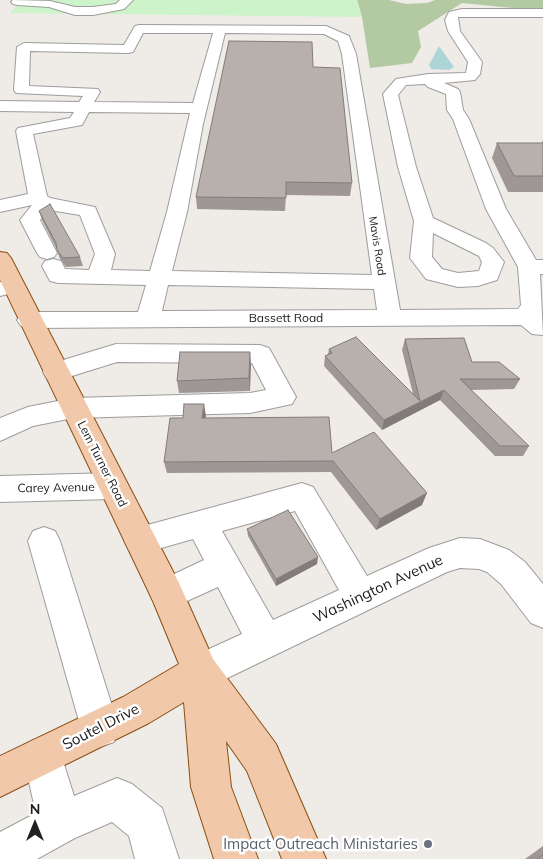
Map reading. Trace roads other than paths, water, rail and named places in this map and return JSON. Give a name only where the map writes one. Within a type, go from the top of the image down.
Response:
[{"type":"main road","name":"Lem Turner Road","points":[[0,258],[6,287],[29,320],[56,372],[167,594],[200,672],[262,758],[304,859]]},
{"type":"main road","name":"Lem Turner Road","points":[[200,672],[211,787],[236,859]]},
{"type":"main road","name":"Soutel Drive","points":[[0,777],[136,710],[200,672]]},
{"type":"street","points":[[6,13],[18,1],[50,4],[75,11],[93,11],[120,7],[127,0]]},
{"type":"street","points":[[424,221],[407,168],[390,94],[401,82],[428,78],[462,78],[470,77],[474,74],[475,62],[454,31],[451,20],[453,15],[462,13],[543,13]]},
{"type":"street","points":[[492,26],[495,24],[496,17],[511,13]]},
{"type":"street","points":[[451,20],[468,27]]},
{"type":"street","points":[[148,319],[159,277],[176,212],[220,29],[139,29],[128,49],[24,48],[21,90],[93,92],[76,122],[24,131],[41,200],[30,220],[58,276],[159,277],[383,282]]},
{"type":"street","name":"Mavis Road","points":[[220,29],[326,30],[344,39],[349,54],[390,318]]},
{"type":"street","points":[[428,78],[433,84],[453,92],[455,110],[462,118],[496,209],[538,272],[532,305],[537,321]]},
{"type":"street","points":[[0,106],[200,108]]},
{"type":"street","points":[[0,206],[41,200],[88,211],[105,254],[98,277]]},
{"type":"street","points":[[243,318],[244,354]]},
{"type":"street","name":"Bassett Road","points":[[29,320],[390,318],[537,321]]},
{"type":"street","points":[[0,430],[28,417],[74,408],[241,404],[283,397],[260,354],[116,353],[56,372]]},
{"type":"street","name":"Carey Avenue","points":[[0,489],[113,486]]},
{"type":"street","points":[[140,540],[302,496],[361,597]]},
{"type":"street","points":[[201,524],[265,641]]},
{"type":"street","points":[[44,541],[100,728]]},
{"type":"street","name":"Washington Avenue","points":[[200,672],[440,559],[460,553],[480,554],[498,561],[512,573],[543,611]]},
{"type":"street","points":[[167,594],[225,567]]},
{"type":"street","points":[[43,756],[60,823]]},
{"type":"street","points":[[0,856],[60,823],[116,799],[146,823],[157,859]]},
{"type":"water","points":[[439,46],[454,67],[449,70],[431,69],[429,65]]},
{"type":"place","name":"Impact Outreach Ministaries","points":[[428,844]]}]
